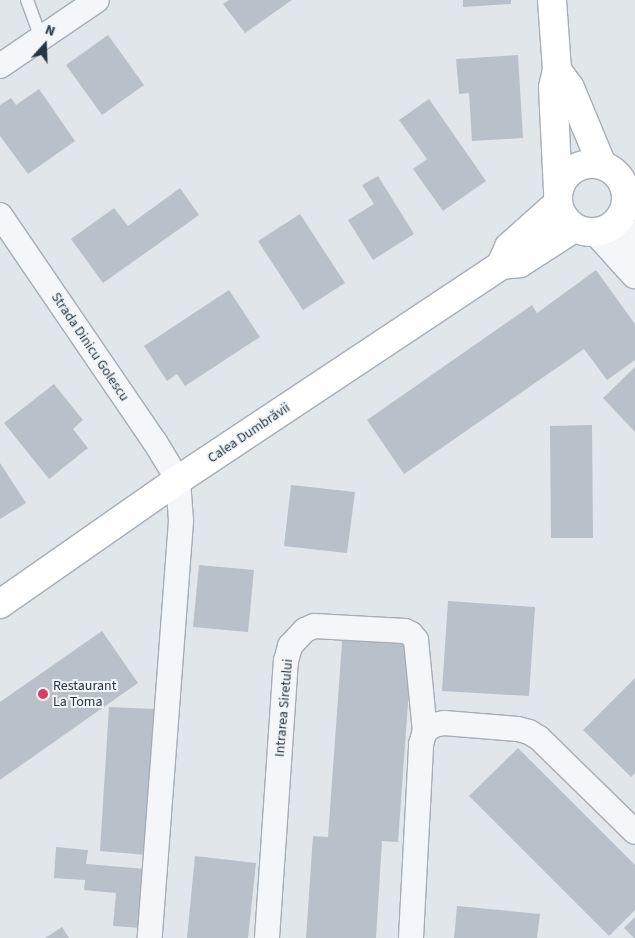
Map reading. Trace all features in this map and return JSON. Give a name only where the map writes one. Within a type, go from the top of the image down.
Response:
[{"type":"main road","points":[[552,0],[557,70],[553,88],[558,197],[561,214],[596,227],[623,213],[626,197],[619,170],[570,88],[557,70]]},
{"type":"main road","points":[[558,197],[562,181],[579,166],[590,163],[619,170]]},
{"type":"main road","name":"Calea Dumbrăvii","points":[[501,265],[509,247],[558,197]]},
{"type":"main road","name":"Calea Dumbrăvii","points":[[0,604],[178,480],[501,265],[520,263],[596,227]]},
{"type":"street","points":[[0,66],[98,0]]},
{"type":"street","name":"Strada Dinicu Golescu","points":[[0,215],[178,480]]},
{"type":"street","points":[[596,227],[635,248]]},
{"type":"street","points":[[596,227],[635,274]]},
{"type":"street","points":[[150,938],[181,521],[178,480]]},
{"type":"street","name":"Intrarea Siretului","points":[[267,938],[286,660],[290,646],[305,630],[314,626],[405,631],[416,640],[425,730],[421,744],[411,938]]},
{"type":"street","points":[[425,730],[434,725],[444,723],[518,729],[529,732],[539,738],[634,827]]},
{"type":"lane","points":[[27,0],[41,38]]},
{"type":"building","points":[[229,0],[292,0],[245,33],[223,4]]},
{"type":"building","points":[[463,0],[511,0],[511,4],[463,7]]},
{"type":"building","points":[[108,35],[144,85],[102,115],[66,65]]},
{"type":"building","points":[[518,55],[523,138],[472,141],[469,93],[459,94],[456,59]]},
{"type":"building","points":[[39,89],[75,141],[28,174],[0,136],[0,105],[11,98],[16,105]]},
{"type":"building","points":[[429,99],[486,181],[443,211],[413,169],[427,159],[399,120]]},
{"type":"building","points":[[378,176],[414,234],[373,260],[348,220],[374,204],[362,185]]},
{"type":"building","points":[[180,188],[199,215],[103,283],[71,239],[114,208],[128,226]]},
{"type":"building","points":[[300,214],[345,283],[303,310],[258,241]]},
{"type":"building","points":[[596,270],[635,324],[635,360],[607,380],[584,349],[404,474],[367,420],[532,305],[537,313]]},
{"type":"building","points":[[229,290],[260,337],[185,386],[177,374],[167,381],[144,346]]},
{"type":"building","points":[[635,367],[635,432],[603,398]]},
{"type":"building","points":[[54,384],[83,420],[73,429],[88,448],[49,479],[4,423]]},
{"type":"building","points":[[592,425],[593,538],[551,538],[550,426]]},
{"type":"building","points":[[0,463],[26,503],[0,519]]},
{"type":"building","points":[[291,485],[355,492],[347,553],[284,546]]},
{"type":"building","points":[[199,565],[254,570],[248,632],[193,627]]},
{"type":"building","points":[[448,601],[535,607],[529,696],[442,691]]},
{"type":"building","points":[[343,629],[413,634],[398,842],[382,841],[376,938],[306,938],[313,836],[328,837]]},
{"type":"building","points":[[102,631],[138,683],[0,780],[0,702]]},
{"type":"building","points":[[635,678],[635,773],[631,777],[583,730]]},
{"type":"building","points":[[109,707],[155,709],[146,855],[100,851]]},
{"type":"building","points":[[518,748],[635,865],[635,910],[609,936],[469,796]]},
{"type":"building","points":[[56,847],[88,850],[86,864],[146,869],[141,928],[113,926],[116,893],[84,890],[85,880],[54,878]]},
{"type":"building","points":[[195,856],[256,863],[248,938],[187,938]]},
{"type":"building","points":[[457,906],[540,914],[537,938],[454,938]]},
{"type":"building","points":[[635,917],[635,938],[634,938],[624,928]]},
{"type":"building","points":[[62,927],[69,938],[45,938]]},
{"type":"place","name":"Restaurant La Toma","points":[[43,694]]}]
